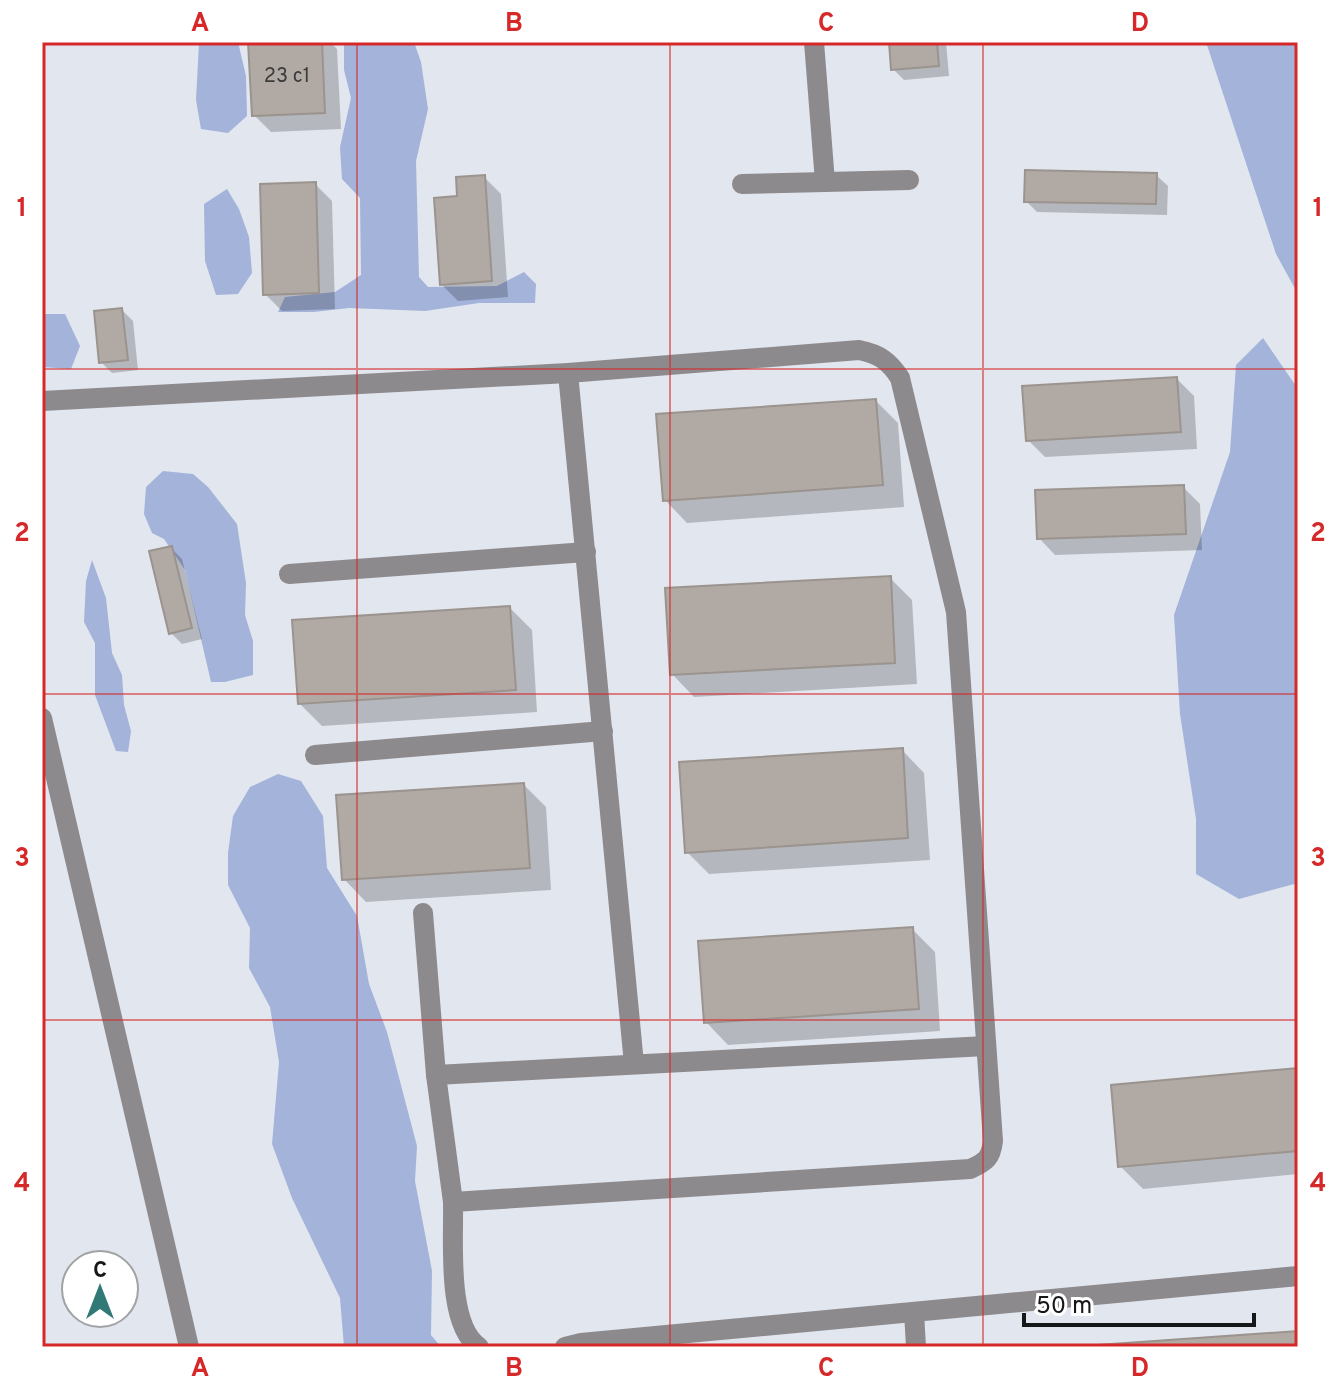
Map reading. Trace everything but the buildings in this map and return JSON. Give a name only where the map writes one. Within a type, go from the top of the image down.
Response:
[{"type":"street","points":[[814,42],[825,182]]},
{"type":"street","points":[[742,184],[909,180]]},
{"type":"street","points":[[42,401],[568,373],[859,350],[876,353],[891,364],[900,378],[956,612],[992,1155],[984,1163],[970,1169],[453,1202]]},
{"type":"street","points":[[568,373],[634,1064]]},
{"type":"street","points":[[289,574],[586,552]]},
{"type":"street","points":[[42,718],[189,1347]]},
{"type":"street","points":[[315,755],[603,731]]},
{"type":"street","points":[[423,913],[436,1075],[453,1202],[457,1308],[463,1329],[479,1347]]},
{"type":"street","points":[[436,1075],[986,1046]]},
{"type":"street","points":[[565,1347],[581,1343],[1298,1276]]},
{"type":"street","points":[[914,1312],[916,1347]]},
{"type":"shaded area","points":[[238,42],[246,76],[247,116],[228,133],[201,129],[196,100],[199,43]]},
{"type":"shaded area","points":[[344,42],[414,42],[421,62],[428,109],[416,161],[419,277],[428,287],[497,286],[524,272],[536,284],[535,303],[479,303],[425,311],[349,308],[278,312],[285,297],[335,292],[361,275],[360,198],[342,179],[340,147],[351,98],[344,70]]},
{"type":"shaded area","points":[[1206,42],[1298,42],[1298,294],[1276,254]]},
{"type":"shaded area","points":[[227,189],[239,209],[249,237],[252,273],[238,294],[216,295],[205,261],[204,204]]},
{"type":"shaded area","points":[[42,314],[65,314],[80,346],[71,369],[42,367]]},
{"type":"shaded area","points":[[1263,338],[1298,389],[1298,883],[1239,899],[1196,874],[1196,819],[1180,714],[1174,615],[1230,452],[1236,365]]},
{"type":"shaded area","points":[[163,471],[193,474],[208,487],[237,524],[246,583],[245,615],[253,641],[253,675],[211,682],[185,570],[164,539],[152,533],[144,514],[146,487]]},
{"type":"shaded area","points":[[92,560],[106,598],[112,653],[122,675],[124,705],[131,731],[128,752],[116,751],[95,695],[95,643],[84,622],[86,581]]},
{"type":"shaded area","points":[[278,774],[301,781],[323,816],[327,868],[357,916],[369,984],[387,1032],[417,1146],[415,1181],[432,1271],[431,1335],[441,1347],[344,1347],[340,1298],[292,1198],[272,1144],[279,1062],[270,1007],[249,968],[250,928],[228,885],[228,853],[233,816],[250,787]]}]
